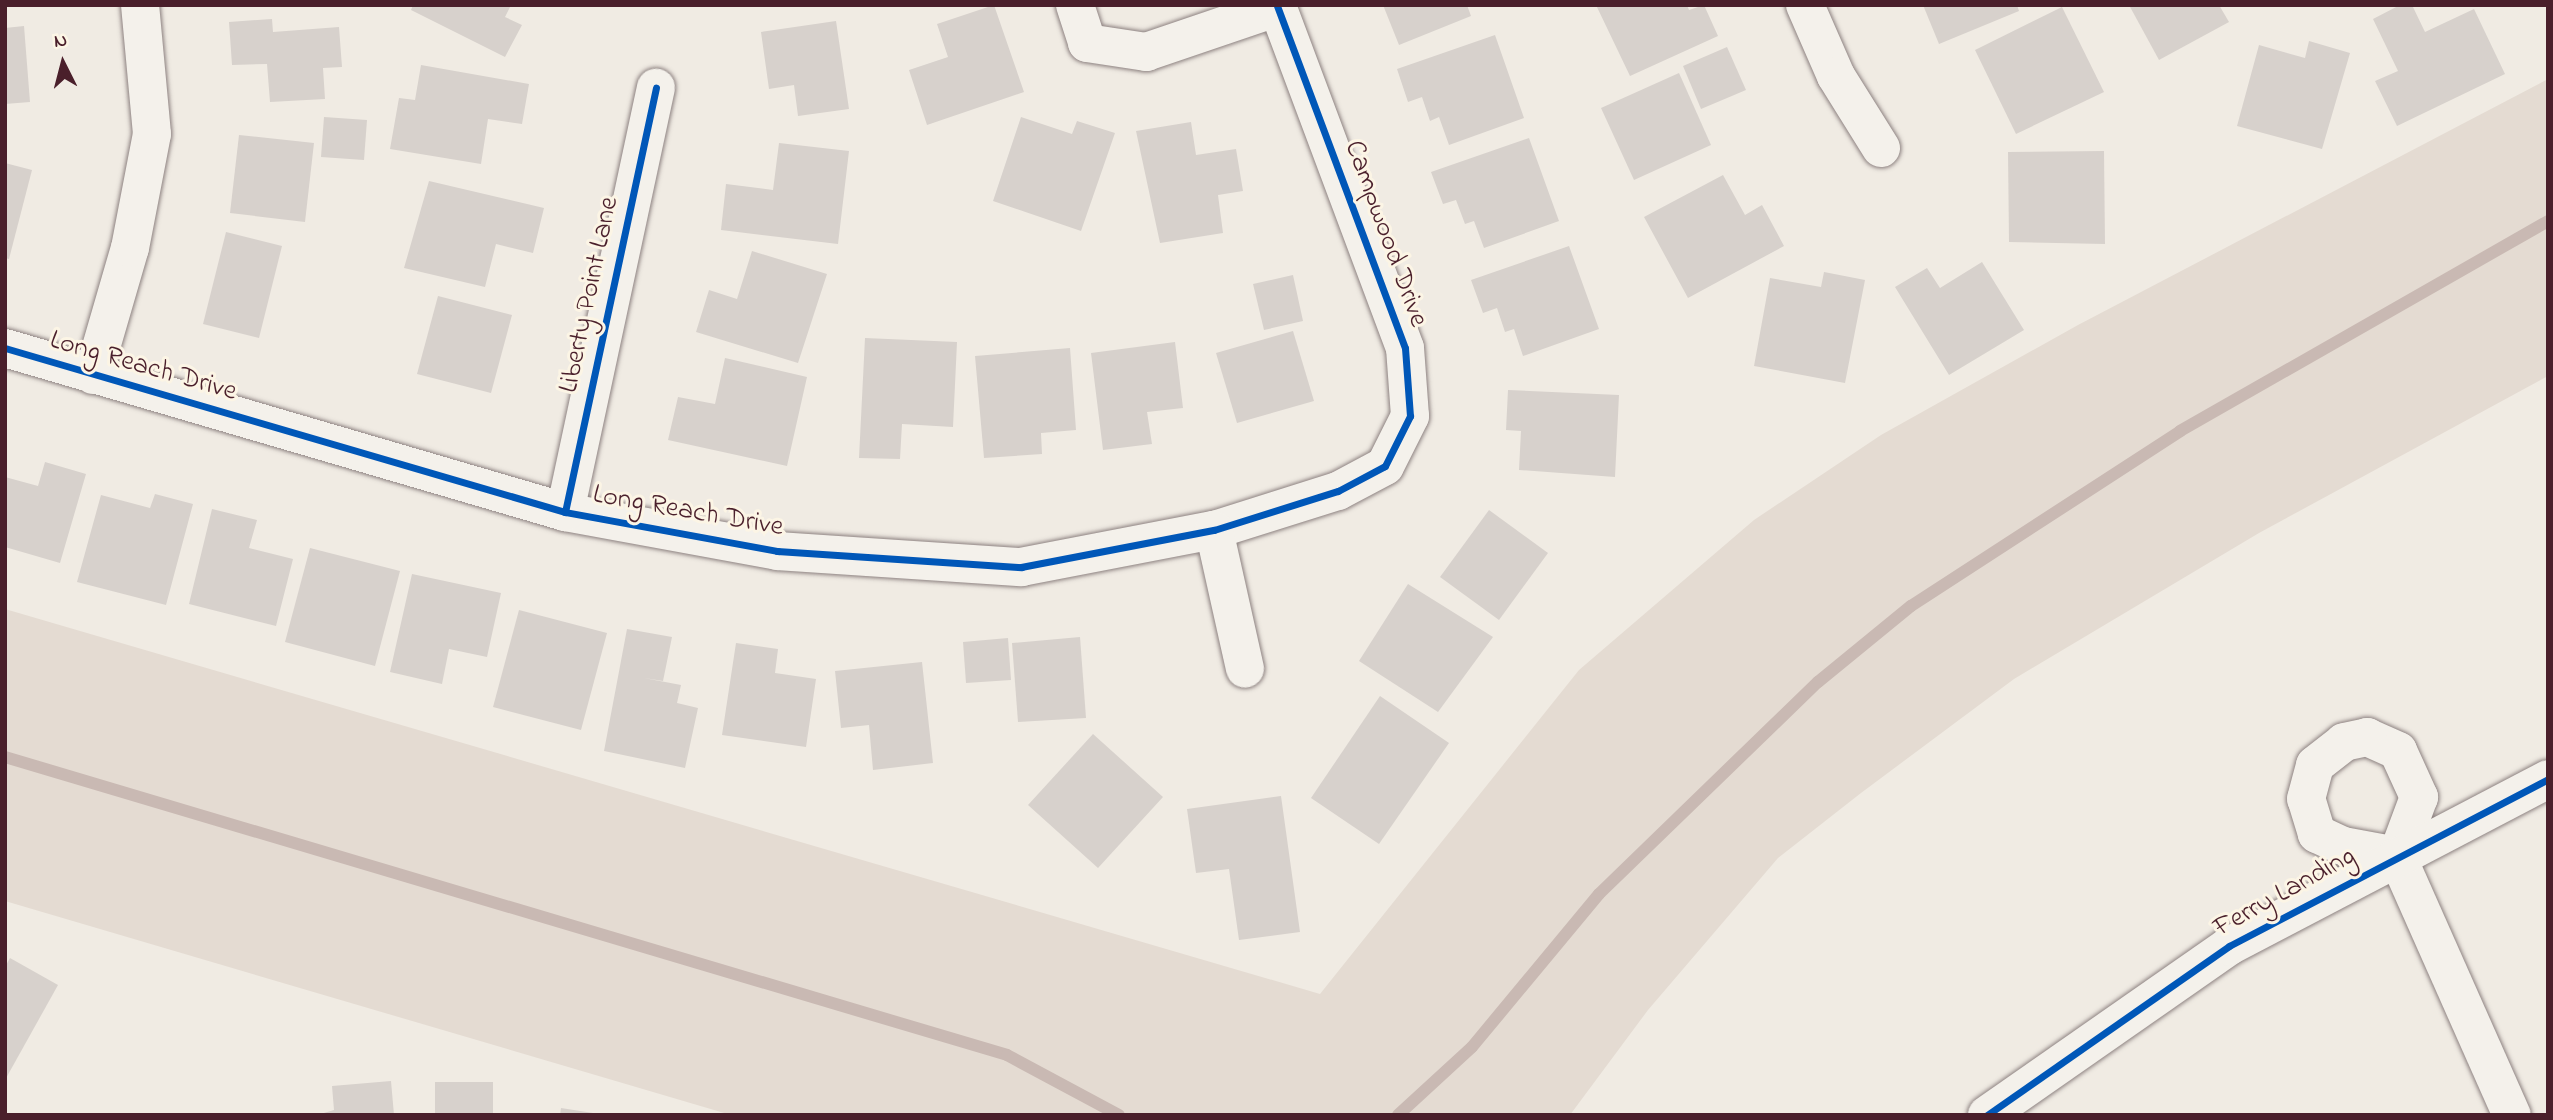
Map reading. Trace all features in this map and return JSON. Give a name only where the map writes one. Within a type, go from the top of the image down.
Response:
[{"type":"street","points":[[93,375],[131,248],[152,134],[140,5]]},
{"type":"street","points":[[1075,5],[1087,43],[1146,52],[1277,6]]},
{"type":"street","points":[[1804,5],[1836,76],[1881,148]]},
{"type":"street","name":"Campwood Drive","points":[[1214,530],[1338,491],[1385,466],[1410,416],[1405,348],[1277,6]]},
{"type":"street","name":"Liberty Point Lane","points":[[565,512],[656,88]]},
{"type":"street","name":"Long Reach Drive","points":[[5,348],[565,512],[777,551],[1021,567],[1214,530]]},
{"type":"street","points":[[1214,530],[1245,669]]},
{"type":"street","name":"Ferry Landing","points":[[1987,1115],[2229,946],[2397,856],[2500,808],[2548,779]]},
{"type":"street","points":[[2397,856],[2512,1115]]},
{"type":"shaded area","points":[[2548,79],[2548,376],[2259,533],[2014,679],[1861,793],[1778,858],[1648,1010],[1570,1115],[731,1115],[5,901],[5,609],[1320,994],[1579,670],[1754,520],[1881,435],[2078,325]]},
{"type":"building","points":[[413,5],[511,5],[505,17],[522,25],[505,57],[411,10]]},
{"type":"building","points":[[994,5],[1024,92],[927,125],[909,70],[948,57],[937,24]]},
{"type":"building","points":[[1383,5],[1467,5],[1471,16],[1399,45]]},
{"type":"building","points":[[1596,5],[1687,5],[1689,10],[1704,5],[1718,36],[1630,76]]},
{"type":"building","points":[[1923,5],[2017,5],[2019,11],[1939,44]]},
{"type":"building","points":[[2129,5],[2219,5],[2229,22],[2159,60]]},
{"type":"building","points":[[2400,5],[2412,5],[2425,32],[2474,9],[2505,74],[2397,126],[2375,81],[2398,71],[2373,19]]},
{"type":"building","points":[[2062,7],[2104,92],[2016,134],[1975,50]]},
{"type":"building","points":[[272,19],[273,32],[339,27],[342,67],[323,68],[325,99],[270,102],[267,64],[232,65],[229,22]]},
{"type":"building","points":[[836,21],[849,109],[798,116],[794,85],[769,89],[761,32]]},
{"type":"building","points":[[24,26],[30,102],[5,104],[5,28]]},
{"type":"building","points":[[1495,35],[1524,118],[1449,145],[1439,117],[1430,121],[1422,97],[1408,102],[1397,69]]},
{"type":"building","points":[[2309,41],[2350,53],[2322,149],[2237,126],[2259,45],[2305,58]]},
{"type":"building","points":[[1727,47],[1746,90],[1701,109],[1683,66]]},
{"type":"building","points":[[421,65],[529,84],[522,124],[488,119],[481,164],[390,149],[399,98],[415,100]]},
{"type":"building","points":[[1679,73],[1711,145],[1634,180],[1601,108]]},
{"type":"building","points":[[324,117],[367,120],[364,160],[321,157]]},
{"type":"building","points":[[1021,117],[1072,134],[1077,121],[1115,133],[1081,231],[993,201]]},
{"type":"building","points":[[1191,122],[1196,155],[1236,149],[1243,191],[1218,195],[1223,233],[1160,243],[1136,131]]},
{"type":"building","points":[[239,135],[314,143],[305,222],[230,213]]},
{"type":"building","points":[[1529,138],[1559,221],[1484,248],[1474,221],[1465,224],[1456,200],[1443,204],[1431,172]]},
{"type":"building","points":[[779,143],[849,151],[838,244],[721,230],[726,184],[773,190]]},
{"type":"building","points":[[2104,151],[2105,244],[2009,242],[2008,152]]},
{"type":"building","points":[[5,163],[32,170],[9,259],[5,258]]},
{"type":"building","points":[[1723,175],[1745,215],[1762,205],[1784,246],[1688,298],[1644,217]]},
{"type":"building","points":[[429,181],[544,208],[533,253],[496,244],[485,287],[404,268]]},
{"type":"building","points":[[226,232],[282,246],[259,338],[203,324]]},
{"type":"building","points":[[1569,246],[1599,329],[1523,356],[1514,329],[1505,332],[1497,308],[1483,313],[1471,280]]},
{"type":"building","points":[[752,251],[827,274],[798,363],[696,332],[709,290],[737,299]]},
{"type":"building","points":[[1982,262],[2024,330],[1949,375],[1895,287],[1927,268],[1940,288]]},
{"type":"building","points":[[1824,272],[1865,280],[1845,383],[1754,366],[1770,278],[1821,287]]},
{"type":"building","points":[[1293,275],[1303,321],[1264,330],[1253,284]]},
{"type":"building","points":[[438,296],[512,315],[491,393],[417,374]]},
{"type":"building","points":[[1293,331],[1314,401],[1237,423],[1216,353]]},
{"type":"building","points":[[865,338],[957,342],[953,427],[902,424],[900,459],[859,458]]},
{"type":"building","points":[[1175,342],[1183,408],[1147,412],[1152,444],[1103,450],[1091,353]]},
{"type":"building","points":[[1070,348],[1076,430],[1041,433],[1042,454],[984,458],[975,356]]},
{"type":"building","points":[[725,358],[807,377],[787,466],[668,440],[678,397],[715,404]]},
{"type":"building","points":[[1508,390],[1619,395],[1615,477],[1519,470],[1521,431],[1506,430]]},
{"type":"building","points":[[45,462],[86,474],[60,563],[5,547],[5,477],[38,486]]},
{"type":"building","points":[[155,494],[193,504],[166,605],[77,582],[101,495],[150,508]]},
{"type":"building","points":[[212,509],[257,520],[249,548],[293,559],[276,626],[189,604]]},
{"type":"building","points":[[1489,510],[1548,553],[1499,620],[1440,577]]},
{"type":"building","points":[[310,548],[400,571],[375,666],[285,642]]},
{"type":"building","points":[[412,574],[501,593],[487,657],[449,649],[442,684],[390,672]]},
{"type":"building","points":[[1408,584],[1493,637],[1438,712],[1359,661]]},
{"type":"building","points":[[519,610],[607,633],[581,730],[493,707]]},
{"type":"building","points":[[627,629],[672,637],[663,681],[644,678],[681,685],[677,703],[698,708],[685,768],[604,751]]},
{"type":"building","points":[[1080,637],[1086,718],[1018,722],[1012,643]]},
{"type":"building","points":[[1008,638],[1011,680],[966,683],[963,642]]},
{"type":"building","points":[[736,643],[778,649],[775,673],[816,679],[806,747],[722,735]]},
{"type":"building","points":[[922,662],[933,763],[873,770],[869,725],[841,728],[835,671]]},
{"type":"building","points":[[1380,696],[1449,743],[1379,844],[1311,798]]},
{"type":"building","points":[[1093,734],[1163,797],[1098,868],[1028,805]]},
{"type":"building","points":[[1281,796],[1300,932],[1239,940],[1229,869],[1196,873],[1187,809]]},
{"type":"building","points":[[10,958],[58,985],[5,1080],[5,967]]},
{"type":"building","points":[[391,1081],[394,1115],[317,1115],[334,1110],[332,1086]]},
{"type":"building","points":[[435,1082],[493,1082],[493,1115],[435,1115]]},
{"type":"building","points":[[561,1108],[593,1113],[593,1115],[560,1115]]},
{"type":"waterway","points":[[1398,1115],[1472,1047],[1599,894],[1818,682],[1911,606],[2180,431],[2548,221]]},
{"type":"waterway","points":[[5,757],[1007,1055],[1119,1115]]},
{"type":"cycle path","points":[[5,348],[565,512],[777,551],[1021,567],[1214,530],[1338,491],[1385,466],[1410,416],[1405,348],[1277,5]]},
{"type":"cycle path","points":[[565,512],[656,88]]},
{"type":"cycle path","points":[[1987,1115],[2229,946],[2548,779]]}]
